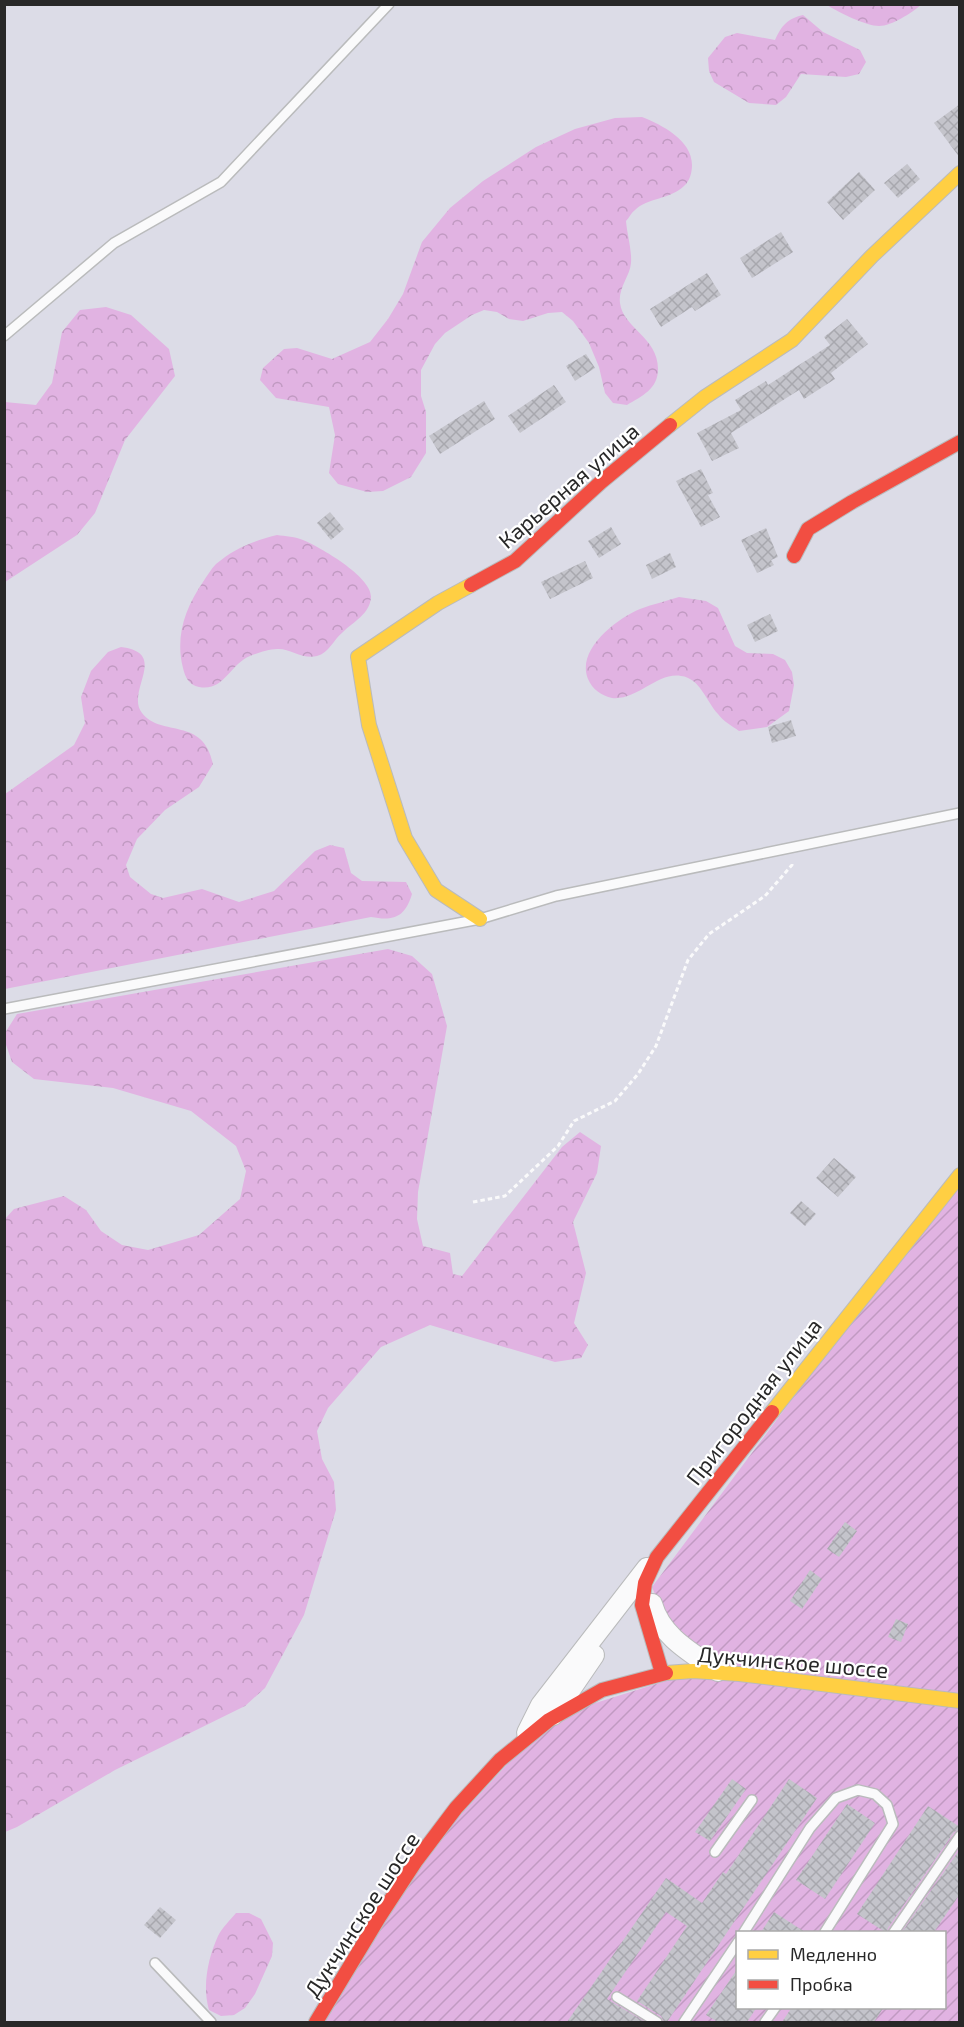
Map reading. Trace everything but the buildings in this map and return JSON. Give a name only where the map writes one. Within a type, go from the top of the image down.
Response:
[{"type":"street","name":"Карьерная улица","points":[[480,919],[436,890],[405,838],[369,725],[358,657],[438,603],[515,561],[601,482],[705,397],[792,340],[872,256],[960,173]]},
{"type":"street","points":[[794,556],[808,529],[960,442]]},
{"type":"street","name":"Пригородная улица","points":[[662,1673],[642,1605],[645,1582],[657,1557],[960,1175]]},
{"type":"street","points":[[657,1557],[651,1596],[656,1617],[674,1640],[718,1671]]},
{"type":"street","points":[[551,1717],[617,1622],[657,1557]]},
{"type":"street","points":[[525,1736],[548,1696],[657,1557]]},
{"type":"street","name":"Дукчинское шоссе","points":[[316,2022],[405,1877],[472,1790],[525,1736],[551,1717],[599,1692],[631,1680],[662,1673],[718,1671],[960,1701]]},
{"type":"lane","points":[[4,336],[114,243],[221,182],[389,4]]},
{"type":"lane","points":[[4,1009],[480,919],[556,896],[960,813]]},
{"type":"lane","points":[[745,1931],[810,1828],[836,1798],[858,1790],[875,1794],[887,1805],[893,1824],[826,1931]]},
{"type":"lane","points":[[715,1852],[752,1800]]},
{"type":"lane","points":[[895,1931],[960,1836]]},
{"type":"lane","points":[[686,2022],[736,1945]]},
{"type":"lane","points":[[155,1963],[211,2022]]},
{"type":"lane","points":[[617,1997],[657,2022]]},
{"type":"lane","points":[[765,2022],[774,2009]]},
{"type":"path","points":[[473,1202],[505,1196],[558,1146],[574,1121],[615,1101],[638,1074],[656,1046],[688,960],[709,934],[765,896],[792,865],[790,848]]},
{"type":"green space","points":[[827,5],[921,5],[895,21],[879,26],[845,15]]},
{"type":"green space","points":[[803,15],[823,32],[860,50],[866,62],[859,74],[846,77],[801,74],[786,97],[776,105],[749,103],[714,82],[709,71],[708,58],[725,37],[737,33],[775,40],[786,23]]},
{"type":"green space","points":[[642,117],[667,129],[681,141],[691,156],[692,165],[688,182],[684,186],[673,194],[640,206],[626,221],[631,263],[621,292],[620,303],[622,312],[647,341],[656,358],[658,369],[652,387],[627,405],[613,403],[605,393],[599,367],[589,343],[573,321],[562,312],[548,313],[523,321],[509,319],[497,312],[484,310],[445,333],[435,344],[421,370],[421,396],[426,412],[426,453],[411,477],[383,491],[367,492],[338,484],[329,473],[335,435],[329,407],[276,398],[260,380],[263,368],[284,349],[297,348],[332,359],[370,342],[388,319],[403,294],[422,242],[450,208],[483,181],[536,147],[575,129],[615,118]]},
{"type":"green space","points":[[106,307],[131,315],[169,349],[175,376],[125,440],[95,513],[77,535],[5,582],[5,402],[36,405],[52,383],[62,332],[80,310]]},
{"type":"green space","points":[[277,535],[297,538],[311,544],[354,572],[369,589],[371,597],[368,608],[328,649],[317,656],[307,656],[282,649],[267,650],[243,660],[215,685],[199,687],[193,684],[188,680],[184,671],[180,645],[183,623],[191,602],[212,568],[223,558],[245,546]]},
{"type":"green space","points":[[679,597],[706,601],[718,608],[735,646],[747,653],[773,654],[785,660],[792,672],[794,685],[789,711],[767,727],[739,731],[720,717],[698,685],[688,678],[672,676],[664,678],[621,698],[608,697],[595,689],[588,679],[586,668],[588,657],[600,637],[630,614]]},
{"type":"green space","points":[[121,647],[135,651],[143,657],[144,674],[138,694],[138,704],[142,713],[160,725],[191,733],[201,739],[208,749],[213,764],[199,787],[165,810],[137,839],[126,865],[130,877],[151,894],[163,898],[202,889],[239,902],[274,891],[315,851],[330,845],[344,848],[351,873],[362,881],[406,882],[412,894],[402,913],[392,918],[371,917],[5,989],[5,794],[74,745],[85,723],[81,697],[91,671],[108,652]]},
{"type":"green space","points":[[388,949],[412,956],[432,974],[447,1026],[418,1192],[417,1219],[423,1246],[450,1253],[453,1274],[462,1276],[562,1147],[580,1132],[601,1146],[597,1173],[573,1222],[586,1273],[574,1323],[588,1345],[581,1358],[555,1362],[430,1325],[381,1347],[328,1408],[317,1431],[322,1459],[334,1482],[336,1510],[304,1615],[265,1688],[245,1706],[115,1770],[5,1832],[5,1219],[14,1209],[64,1196],[86,1210],[101,1231],[122,1245],[148,1250],[199,1235],[240,1199],[246,1171],[236,1146],[191,1111],[113,1088],[34,1079],[12,1062],[5,1042],[5,1033],[17,1014]]},
{"type":"green space","points":[[959,1175],[959,2022],[320,2022],[415,1864],[551,1717],[694,1672],[674,1640],[652,1587]]},
{"type":"green space","points":[[236,1913],[249,1913],[261,1919],[273,1943],[272,1956],[255,1994],[245,2008],[234,2015],[221,2016],[209,2010],[206,1991],[207,1972],[218,1936]]},
{"type":"traffic: slow","points":[[670,425],[705,397],[792,340],[872,256],[960,173]]},
{"type":"traffic: slow","points":[[471,585],[438,603],[358,657],[369,725],[405,838],[436,890],[480,919]]},
{"type":"traffic: slow","points":[[772,1412],[960,1175]]},
{"type":"traffic: slow","points":[[666,1673],[693,1671],[739,1674],[960,1701]]},
{"type":"traffic: jam","points":[[471,585],[515,561],[601,482],[670,425]]},
{"type":"traffic: jam","points":[[794,556],[808,529],[960,442]]},
{"type":"traffic: jam","points":[[662,1673],[642,1605],[645,1583],[657,1557],[772,1412]]},
{"type":"traffic: jam","points":[[316,2022],[416,1861],[456,1808],[500,1760],[549,1720],[602,1690],[666,1673]]}]
